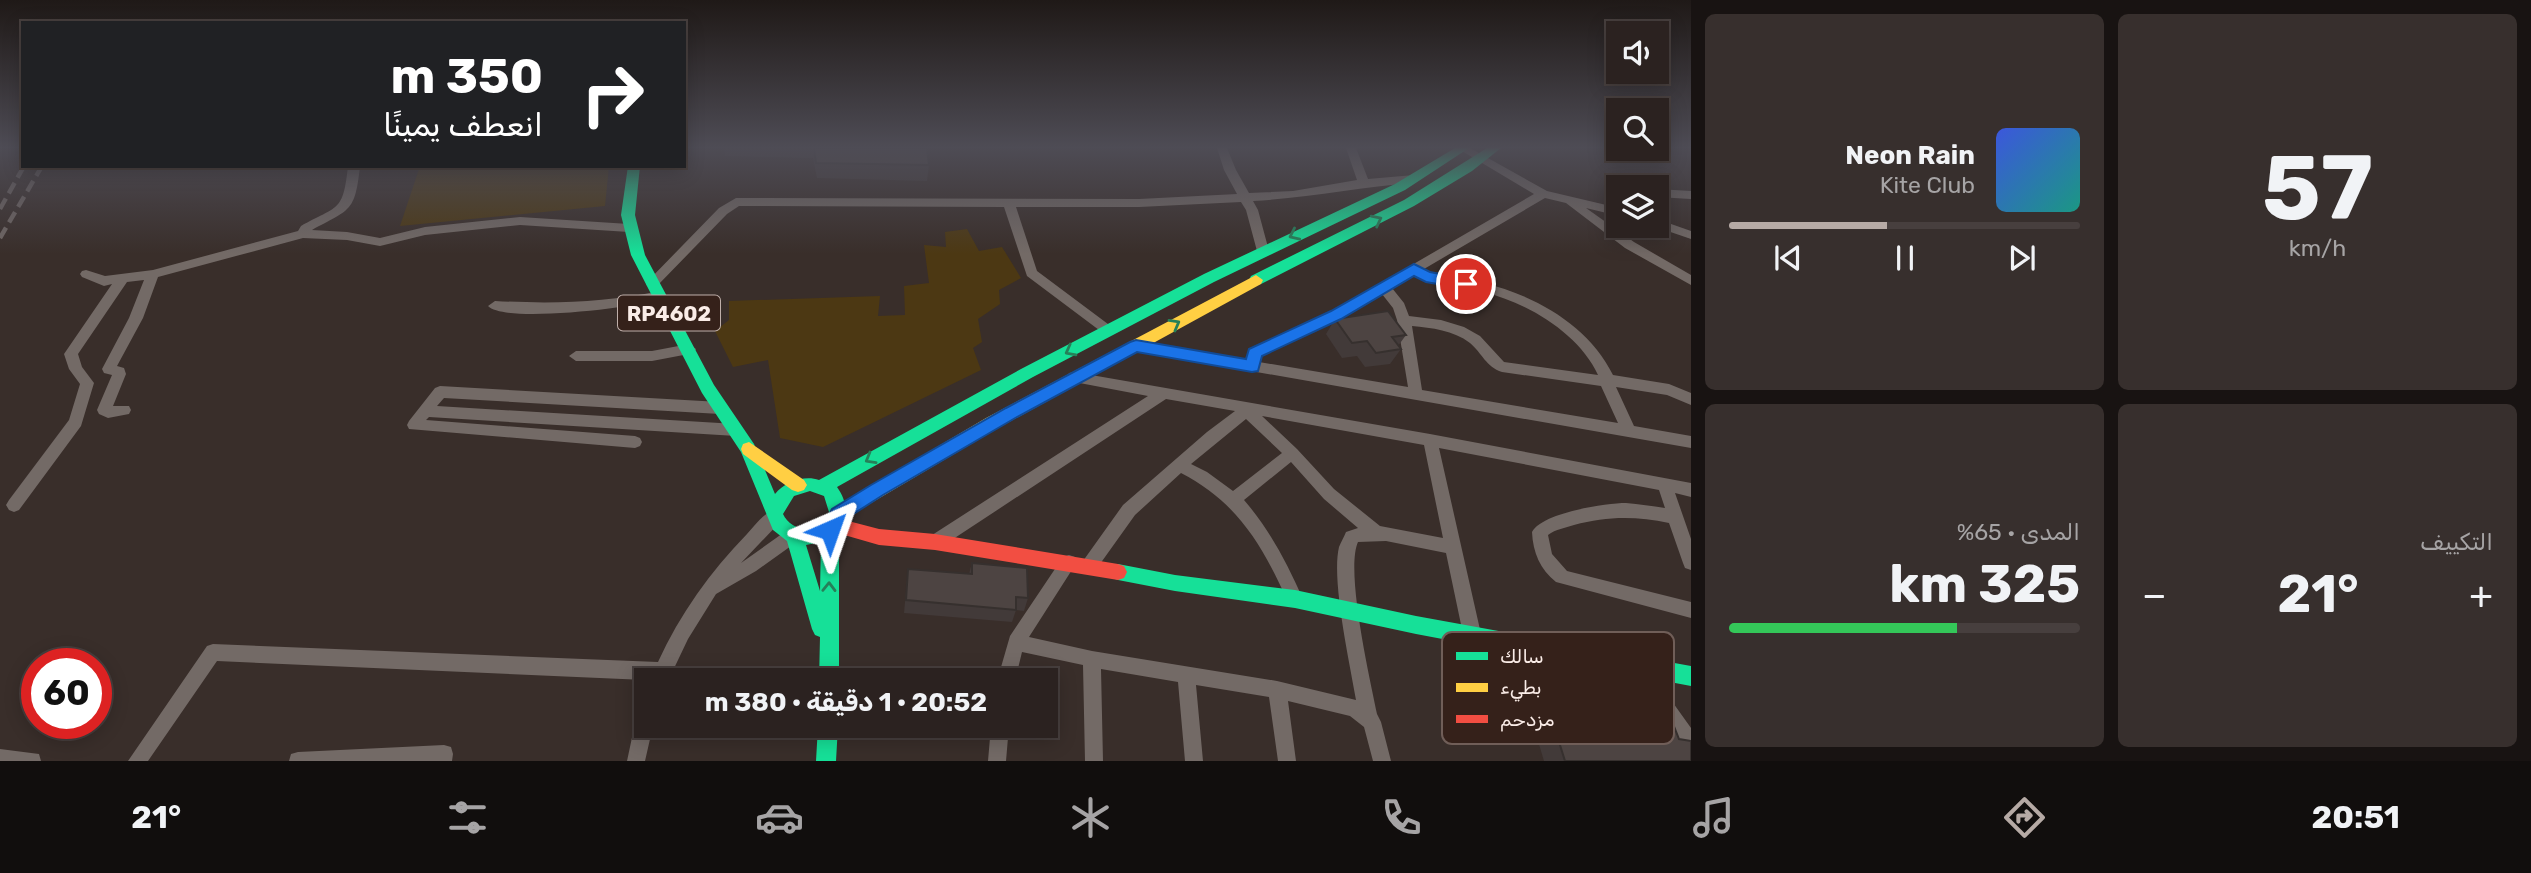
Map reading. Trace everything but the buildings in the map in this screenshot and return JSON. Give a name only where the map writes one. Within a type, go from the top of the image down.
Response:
[{"type":"main road","name":"RP4602","points":[[633,184],[629,228],[655,290],[720,408],[747,447],[781,528],[794,537],[827,645]]},
{"type":"main road","points":[[821,487],[1107,331],[1263,251],[1405,184]]},
{"type":"main road","points":[[794,537],[820,536],[834,523],[1074,377],[1255,280],[1418,200],[1444,184]]},
{"type":"main road","name":"RP4602","points":[[747,447],[798,485]]},
{"type":"main road","points":[[775,515],[777,501],[786,491],[798,485],[821,487],[831,494],[837,503],[834,523]]},
{"type":"main road","points":[[834,523],[880,537],[935,541],[1069,562],[1175,583],[1295,599],[1456,632]]},
{"type":"main road","name":"RP4602","points":[[828,668],[827,645],[834,523]]},
{"type":"main road","points":[[827,761],[828,738]]},
{"type":"street","points":[[303,234],[305,229],[341,212],[349,202],[352,184]]},
{"type":"street","points":[[1238,184],[1247,198],[1263,251]]},
{"type":"street","points":[[495,306],[624,305],[655,290],[723,211],[736,202],[1103,204],[1247,198],[1318,192],[1361,184]]},
{"type":"street","points":[[1524,184],[1543,194],[1606,209]]},
{"type":"street","points":[[1252,366],[1254,353],[1336,315],[1543,194]]},
{"type":"street","points":[[1669,194],[1691,195]]},
{"type":"street","points":[[1570,202],[1613,237],[1652,261],[1691,280]]},
{"type":"street","points":[[1009,204],[1031,273],[1107,331]]},
{"type":"street","points":[[86,274],[104,281],[153,274],[303,234],[347,236],[380,242],[425,231],[520,221],[629,228]]},
{"type":"street","points":[[1669,227],[1691,235]]},
{"type":"street","points":[[1414,270],[1437,279],[1497,290],[1561,325],[1591,349],[1629,432]]},
{"type":"street","points":[[124,410],[104,410],[119,374],[118,371],[109,369],[136,318],[153,274]]},
{"type":"street","points":[[14,505],[76,422],[87,383],[76,369],[71,354],[123,278]]},
{"type":"street","points":[[1383,288],[1398,306],[1404,320],[1416,395]]},
{"type":"street","points":[[1404,320],[1430,323],[1462,332],[1475,340],[1492,362],[1502,368],[1660,388],[1691,399]]},
{"type":"street","points":[[1136,346],[1691,443]]},
{"type":"street","points":[[576,356],[652,356],[689,349]]},
{"type":"street","points":[[1074,377],[1165,392],[1247,410],[1430,440],[1691,490]]},
{"type":"street","points":[[635,442],[414,425],[440,392],[720,408]]},
{"type":"street","points":[[935,541],[1165,392]]},
{"type":"street","points":[[1247,410],[1292,453],[1329,494],[1375,533]]},
{"type":"street","points":[[1089,566],[1129,510],[1212,436],[1247,410]]},
{"type":"street","points":[[425,411],[736,430]]},
{"type":"street","points":[[1430,440],[1471,632]]},
{"type":"street","points":[[1234,499],[1292,453]]},
{"type":"street","points":[[1179,465],[1199,474],[1244,508],[1269,546],[1295,599]]},
{"type":"street","points":[[1665,486],[1691,563]]},
{"type":"street","points":[[1676,517],[1634,509],[1609,509],[1548,526],[1540,532],[1540,538],[1546,564],[1562,577],[1691,610]]},
{"type":"street","points":[[664,668],[677,639],[704,593],[775,515]]},
{"type":"street","points":[[1382,761],[1375,730],[1368,717],[1351,612],[1345,570],[1347,544],[1351,537],[1375,533],[1453,547]]},
{"type":"street","points":[[704,593],[794,537]]},
{"type":"street","points":[[1009,668],[1016,642],[1069,562]]},
{"type":"street","points":[[1016,642],[1092,659],[1277,690],[1345,705],[1368,717]]},
{"type":"street","points":[[137,761],[213,652],[634,675]]},
{"type":"street","points":[[1092,659],[1094,761]]},
{"type":"street","points":[[1186,674],[1194,761]]},
{"type":"street","points":[[1277,690],[1287,761]]},
{"type":"street","points":[[1674,719],[1691,744]]},
{"type":"street","points":[[636,761],[641,738]]},
{"type":"street","points":[[997,761],[999,738]]},
{"type":"street","points":[[298,761],[444,754],[443,761]]},
{"type":"street","points":[[0,758],[32,761]]},
{"type":"shaded area","points":[[414,184],[607,184],[605,206],[400,226]]},
{"type":"shaded area","points":[[967,229],[979,251],[1002,247],[1021,278],[999,290],[1000,304],[978,319],[982,342],[973,348],[981,370],[823,447],[780,438],[768,360],[733,367],[715,331],[729,320],[729,301],[880,296],[878,316],[905,315],[904,286],[929,283],[924,245],[946,247],[945,232]]},
{"type":"railway","points":[[0,209],[14,184]]},
{"type":"railway","points":[[0,238],[32,184]]},
{"type":"traffic: fast","points":[[632,184],[628,215],[638,255],[708,389],[748,449],[779,525],[796,537],[814,537],[830,529],[838,512],[836,500],[830,491],[810,484],[788,491],[780,500],[775,513]]},
{"type":"traffic: fast","points":[[821,487],[1027,373],[1209,278],[1406,184]]},
{"type":"traffic: fast","points":[[1256,280],[1348,235],[1442,184]]},
{"type":"traffic: fast","points":[[829,668],[830,530]]},
{"type":"traffic: fast","points":[[795,537],[822,629]]},
{"type":"traffic: fast","points":[[1118,572],[1175,583],[1295,599],[1454,632]]},
{"type":"traffic: fast","points":[[1674,673],[1691,676]]},
{"type":"traffic: fast","points":[[826,761],[827,738]]},
{"type":"traffic: slow","points":[[838,514],[992,423],[1256,280]]},
{"type":"traffic: slow","points":[[749,449],[798,485]]},
{"type":"traffic: jam","points":[[833,525],[879,537],[935,542],[1118,572]]},
{"type":"route","points":[[830,530],[838,514],[877,490],[1074,377],[1136,346],[1252,366],[1254,353],[1336,315],[1414,270],[1447,282],[1466,284]]}]
